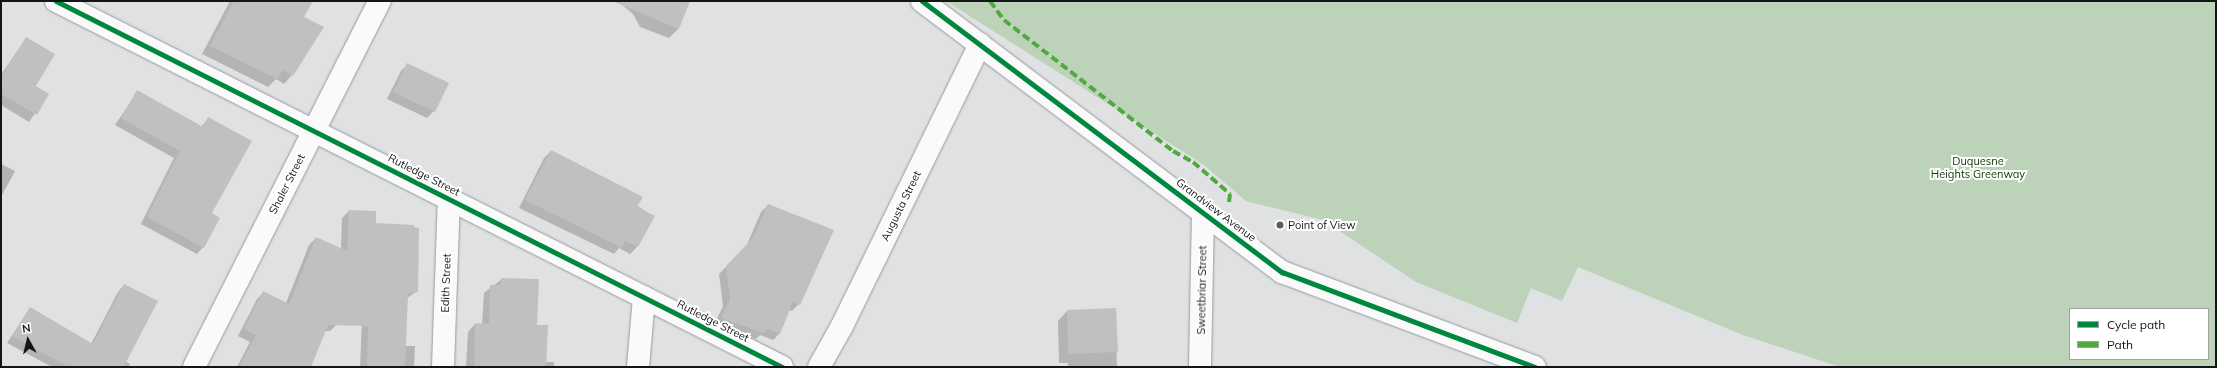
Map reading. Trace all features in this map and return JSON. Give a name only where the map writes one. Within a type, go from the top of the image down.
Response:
[{"type":"street","name":"Rutledge Street","points":[[56,1],[782,367]]},
{"type":"street","name":"Shaler Street","points":[[194,367],[380,1]]},
{"type":"street","name":"Grandview Avenue","points":[[922,1],[1282,272],[1536,367]]},
{"type":"street","name":"Augusta Street","points":[[819,367],[842,326],[980,44]]},
{"type":"street","name":"Edith Street","points":[[443,367],[449,199]]},
{"type":"street","name":"Sweetbriar Street","points":[[1200,367],[1203,213]]},
{"type":"street","points":[[638,367],[644,298]]},
{"type":"green space","name":"Duquesne Heights Greenway","points":[[946,1],[2216,1],[2216,367],[1840,367],[1743,335],[1578,267],[1562,301],[1531,288],[1517,323],[1416,282],[1323,220],[1246,201],[1204,165]]},
{"type":"building","points":[[234,1],[313,1],[304,17],[324,27],[293,76],[283,70],[277,79],[210,46]]},
{"type":"building","points":[[612,1],[690,1],[679,29]]},
{"type":"building","points":[[26,37],[55,54],[36,86],[49,94],[37,115],[1,94],[1,78]]},
{"type":"building","points":[[407,63],[449,83],[435,112],[393,92]]},
{"type":"building","points":[[137,90],[203,127],[208,117],[252,141],[212,213],[220,218],[204,248],[147,217],[180,151],[121,118]]},
{"type":"building","points":[[551,150],[643,197],[637,207],[655,216],[638,247],[625,241],[622,248],[525,200]]},
{"type":"building","points":[[768,204],[834,230],[800,305],[793,302],[780,334],[768,329],[764,333],[721,318],[730,299],[726,266],[753,238]]},
{"type":"building","points":[[349,210],[376,211],[376,223],[414,225],[414,227],[419,228],[418,292],[408,294],[405,367],[367,367],[368,326],[328,325],[311,367],[239,367],[256,335],[244,329],[263,291],[289,304],[316,237],[347,251]]},
{"type":"building","points":[[501,278],[539,279],[537,325],[548,325],[546,367],[474,367],[475,323],[489,324],[490,285],[501,285]]},
{"type":"building","points":[[124,284],[158,301],[125,364],[130,367],[69,367],[12,336],[30,307],[93,344]]},
{"type":"building","points":[[1116,308],[1118,352],[1068,354],[1067,310]]},
{"type":"marked path","points":[[990,1],[1004,20],[1173,151],[1193,162],[1230,194],[1229,202]]},
{"type":"cycle path","points":[[56,1],[782,367]]},
{"type":"cycle path","points":[[922,1],[1282,272],[1535,367]]},
{"type":"place","name":"Point of View","points":[[1280,225]]}]
